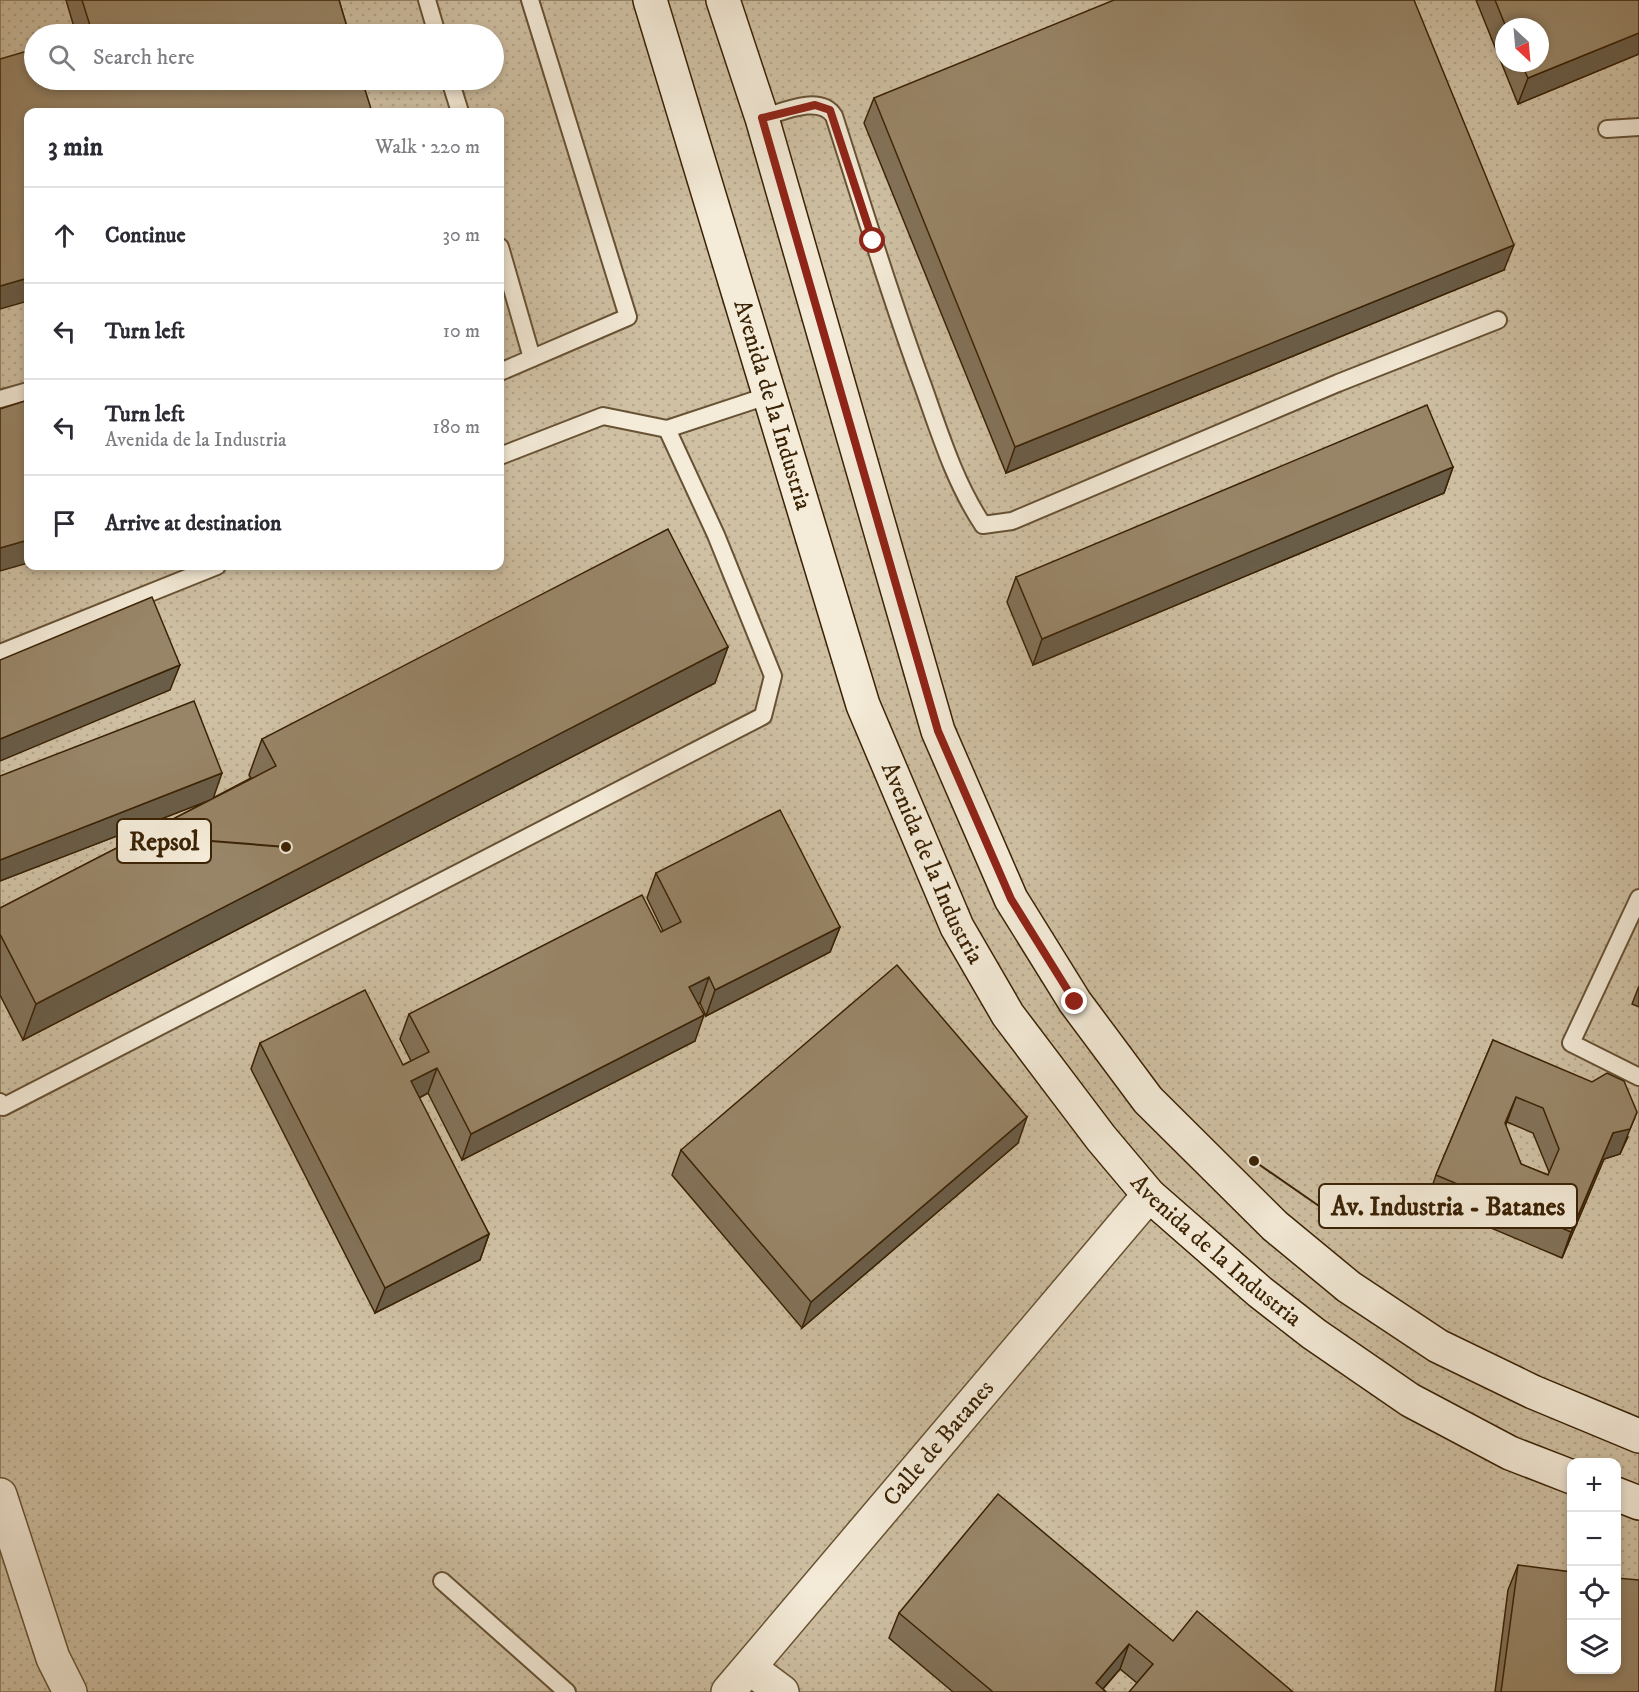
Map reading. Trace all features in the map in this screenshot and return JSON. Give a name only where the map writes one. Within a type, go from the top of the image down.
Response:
[{"type":"street","name":"Avenida de la Industria","points":[[650,0],[863,705],[957,927],[1008,1015],[1101,1138],[1149,1195],[1260,1292],[1314,1334],[1410,1400],[1510,1453],[1567,1475]]},
{"type":"street","points":[[723,0],[762,118],[938,731],[1011,899],[1075,1002],[1148,1100],[1275,1226],[1348,1287],[1438,1346],[1533,1392],[1639,1436]]},
{"type":"street","name":"Calle de Batanes","points":[[728,1692],[1149,1195]]},
{"type":"street","points":[[0,1496],[54,1658],[69,1692]]},
{"type":"street","points":[[1621,1496],[1639,1503]]},
{"type":"street","points":[[750,1668],[782,1692]]},
{"type":"lane","points":[[427,0],[434,24]]},
{"type":"lane","points":[[504,370],[628,317],[530,0]]},
{"type":"lane","points":[[453,90],[459,108]]},
{"type":"lane","points":[[762,118],[815,105],[830,110],[834,116],[889,291],[940,433],[970,506],[983,525],[1012,521],[1338,383],[1498,320]]},
{"type":"lane","points":[[1607,129],[1639,127]]},
{"type":"lane","points":[[504,261],[532,358]]},
{"type":"lane","points":[[0,399],[24,392]]},
{"type":"lane","points":[[504,454],[603,416],[667,429],[770,395]]},
{"type":"lane","points":[[0,1102],[3,1107],[764,716],[773,676],[716,535],[667,429]]},
{"type":"lane","points":[[0,653],[207,570]]},
{"type":"lane","points":[[1639,898],[1571,1044],[1639,1077]]},
{"type":"lane","points":[[442,1581],[567,1692]]},
{"type":"shaded area","points":[[0,0],[1639,0],[1639,1692],[0,1692]]},
{"type":"building","points":[[82,0],[339,0],[346,24],[90,24]]},
{"type":"building","points":[[1114,0],[1414,0],[1514,245],[1015,447],[874,98]]},
{"type":"building","points":[[1495,0],[1639,0],[1639,33],[1549,69],[1549,18],[1502,18]]},
{"type":"building","points":[[24,52],[24,90],[365,90],[371,108],[24,108],[24,279],[0,286],[0,59]]},
{"type":"building","points":[[1525,72],[1543,72],[1528,78]]},
{"type":"building","points":[[24,401],[24,541],[0,548],[0,409]]},
{"type":"building","points":[[1427,405],[1453,467],[1042,639],[1016,577]]},
{"type":"building","points":[[668,529],[728,647],[36,1004],[0,934],[0,908],[276,766],[262,739]]},
{"type":"building","points":[[152,597],[180,665],[0,739],[0,660]]},
{"type":"building","points":[[194,701],[222,773],[0,860],[0,776]]},
{"type":"building","points":[[780,810],[840,927],[715,990],[709,977],[689,987],[704,1015],[471,1134],[437,1068],[411,1081],[489,1234],[385,1288],[260,1043],[365,990],[403,1065],[429,1052],[409,1014],[642,895],[661,932],[681,922],[656,873]]},
{"type":"building","points":[[897,965],[1027,1117],[811,1302],[681,1150]]},
{"type":"building","points":[[1493,1040],[1592,1082],[1607,1073],[1624,1081],[1637,1112],[1630,1129],[1613,1133],[1571,1232],[1436,1175]],"holes":[[[1516,1097],[1543,1108],[1559,1149],[1548,1175],[1521,1164],[1505,1123]]]},
{"type":"building","points":[[998,1494],[1173,1641],[1197,1611],[1293,1692],[1129,1692],[1153,1664],[1129,1644],[1096,1683],[1106,1692],[993,1692],[899,1613]]},
{"type":"building","points":[[1518,1565],[1567,1571],[1567,1674],[1621,1674],[1621,1578],[1639,1580],[1639,1692],[1501,1692]]},
{"type":"place","name":"Repsol","points":[[286,847]]},
{"type":"place","name":"Av. Industria - Batanes","points":[[1254,1161]]},
{"type":"route","points":[[873,241],[834,116],[830,110],[815,105],[762,118],[938,731],[1011,899],[1075,1002]]}]
